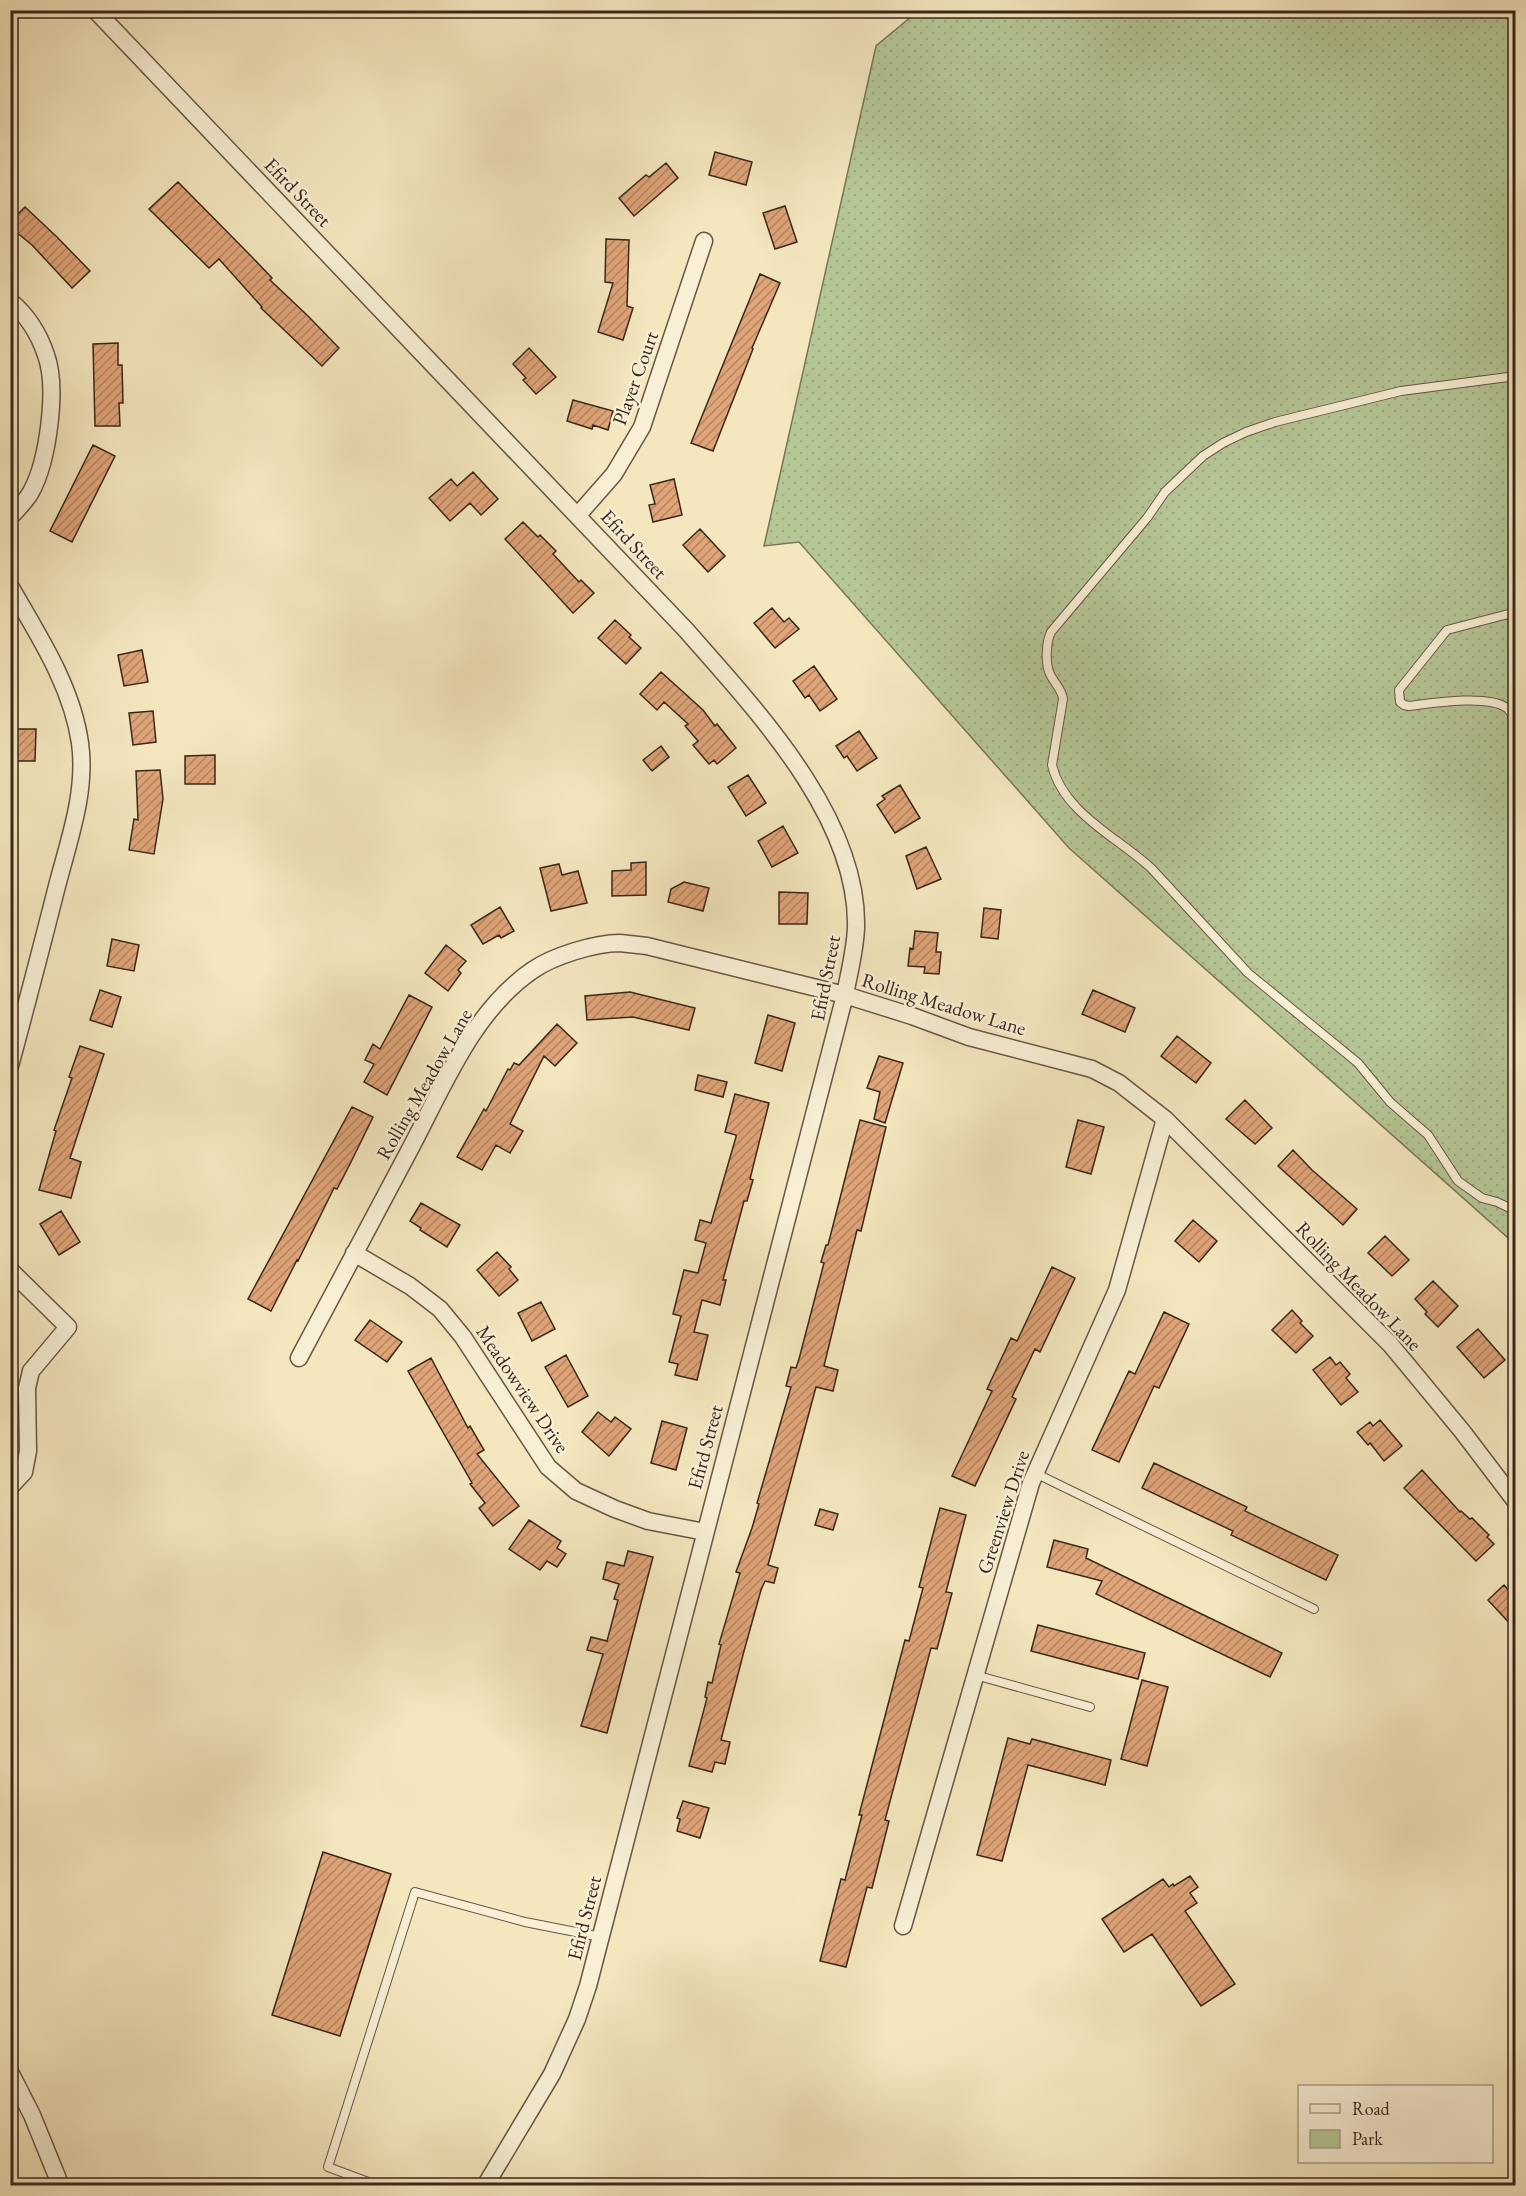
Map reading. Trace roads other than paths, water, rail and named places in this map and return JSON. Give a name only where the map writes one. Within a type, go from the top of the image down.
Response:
[{"type":"street","name":"Efird Street","points":[[95,10],[578,515],[686,630],[762,718],[812,790],[838,842],[848,870],[854,898],[856,927],[845,995],[578,2019],[552,2074],[485,2186]]},
{"type":"street","name":"Player Court","points":[[578,515],[614,474],[642,427],[704,241]]},
{"type":"street","points":[[10,301],[35,330],[47,357],[50,386],[46,444],[39,472],[31,491],[10,517]]},
{"type":"street","points":[[10,586],[61,680],[72,710],[80,744],[80,776],[75,823],[10,1066]]},
{"type":"street","name":"Rolling Meadow Lane","points":[[299,1358],[459,1057],[492,1008],[505,993],[534,968],[561,956],[618,943],[647,946],[845,995],[969,1037],[1092,1069],[1119,1083],[1165,1119],[1390,1344],[1462,1431],[1515,1502]]},
{"type":"street","name":"Greenview Drive","points":[[903,1926],[1035,1473],[1117,1290],[1165,1119]]},
{"type":"street","name":"Meadowview Drive","points":[[354,1253],[410,1286],[440,1309],[463,1336],[548,1467],[576,1491],[648,1521],[705,1532]]},
{"type":"street","points":[[10,1270],[68,1326],[30,1371],[27,1388],[28,1451],[24,1472],[10,1487]]},
{"type":"street","points":[[10,2072],[32,2115],[58,2179],[56,2186]]},
{"type":"lane","points":[[1515,376],[1401,391],[1275,422],[1246,432],[1203,456],[1165,492],[1148,518],[1051,632],[1048,645],[1048,669],[1063,694],[1052,765],[1054,773],[1075,806],[1090,821],[1145,862],[1248,973],[1358,1063],[1390,1102],[1428,1135],[1458,1181],[1482,1198],[1515,1211]]},
{"type":"lane","points":[[1515,612],[1447,630],[1399,690],[1399,696],[1404,705],[1488,702],[1507,709],[1515,719]]},
{"type":"lane","points":[[1035,1473],[1314,1609]]},
{"type":"lane","points":[[975,1675],[1090,1707]]},
{"type":"lane","points":[[379,2186],[328,2167],[415,1892],[525,1922],[601,1937]]}]
